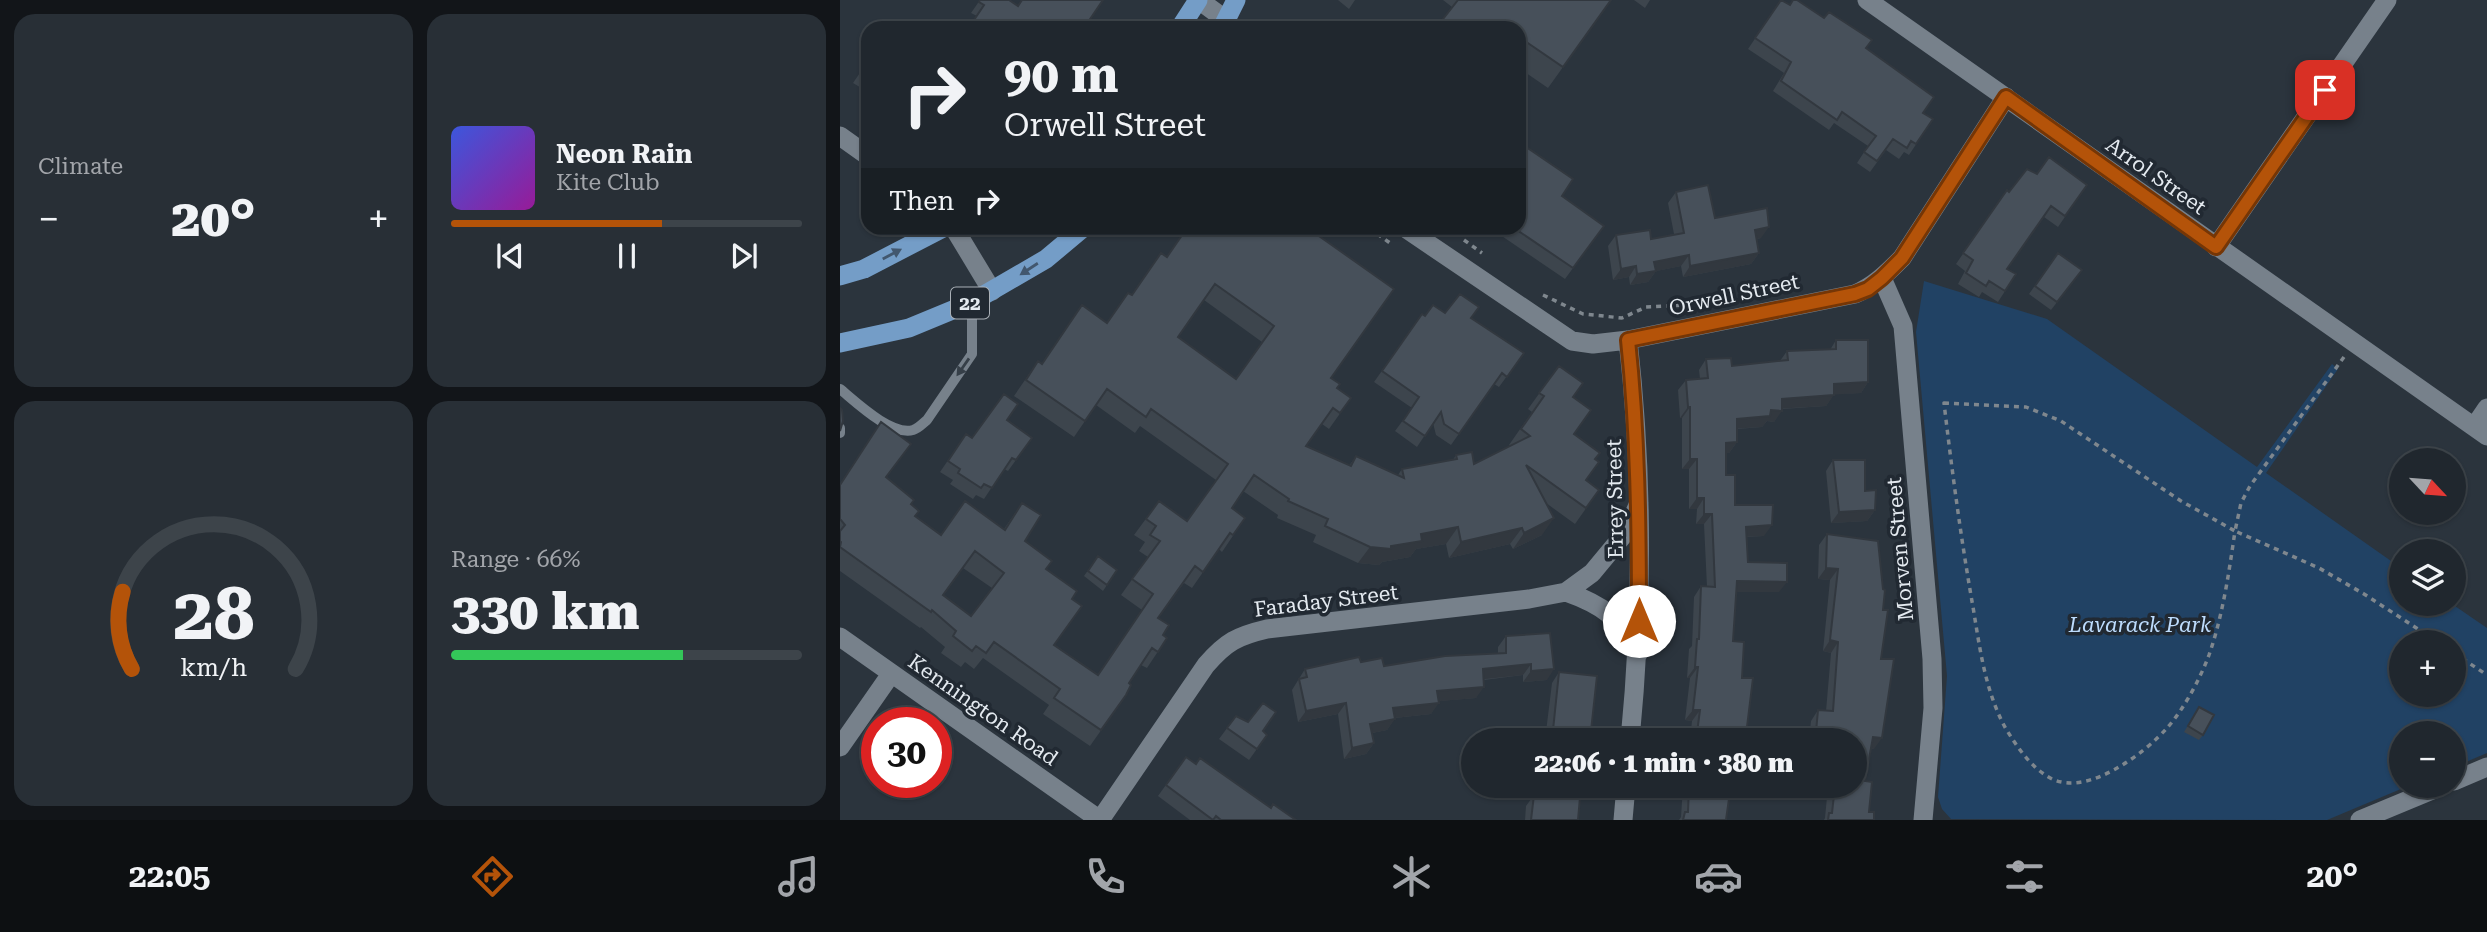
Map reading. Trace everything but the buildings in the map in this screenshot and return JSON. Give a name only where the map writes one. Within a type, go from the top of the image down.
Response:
[{"type":"highway","points":[[1184,21],[1198,0]]},
{"type":"highway","points":[[1226,21],[1236,0]]},
{"type":"highway","points":[[840,276],[864,269],[930,235]]},
{"type":"highway","name":"22","points":[[840,343],[909,328],[972,302],[1046,258],[1074,235]]},
{"type":"street","points":[[1198,0],[1221,21]]},
{"type":"street","name":"Arrol Street","points":[[1867,0],[2480,432]]},
{"type":"street","points":[[2216,247],[2387,0]]},
{"type":"street","name":"Orwell Street","points":[[1415,235],[1573,341],[1592,344],[1628,340],[1855,294],[1868,289],[1902,258],[2006,97]]},
{"type":"street","points":[[840,136],[861,151]]},
{"type":"street","points":[[958,235],[992,291]]},
{"type":"street","name":"Morven Street","points":[[1882,278],[1903,326],[1932,659],[1933,708],[1923,820]]},
{"type":"street","name":"Errey Street","points":[[1628,340],[1639,503],[1638,655],[1631,728]]},
{"type":"street","points":[[2480,432],[2487,408]]},
{"type":"street","name":"Faraday Street","points":[[1100,820],[1206,665],[1222,647],[1235,638],[1268,629],[1566,592],[1592,573],[1611,553],[1626,532],[1639,503]]},
{"type":"street","points":[[1566,592],[1586,599],[1619,622],[1638,655]]},
{"type":"street","name":"Kennington Road","points":[[840,637],[1100,820]]},
{"type":"street","points":[[840,747],[891,674]]},
{"type":"street","points":[[2466,776],[2487,767]]},
{"type":"street","points":[[1623,820],[1625,798]]},
{"type":"street","points":[[2360,820],[2413,798]]},
{"type":"lane","points":[[840,389],[876,418],[897,429],[910,431],[919,427],[972,354],[972,302]]},
{"type":"path","points":[[1464,240],[1483,255]]},
{"type":"path","points":[[1533,291],[1583,314],[1609,317],[1622,318],[1646,307],[1684,305]]},
{"type":"path","points":[[2353,344],[2254,480],[2241,503],[2235,531],[2220,615],[2208,657],[2188,697],[2167,728],[2137,756],[2101,776],[2067,783],[2054,780],[2029,762],[1990,695],[1959,529],[1944,403],[2026,407],[2061,421],[2181,501],[2235,531],[2319,568],[2420,630]]},
{"type":"path","points":[[2466,661],[2487,675]]},
{"type":"green space","name":"Lavarack Park","points":[[1924,281],[2047,319],[2257,467],[2332,364],[2338,369],[2266,473],[2389,560],[2389,616],[2466,616],[2466,614],[2487,628],[2487,753],[2466,762],[2466,721],[2389,721],[2389,794],[2327,820],[1951,819],[1942,809],[1938,797],[1947,676],[1916,332]]},
{"type":"route","points":[[1639,621],[1639,503],[1628,340],[1855,294],[1868,289],[1902,258],[2006,97],[2216,247],[2325,90]]}]
